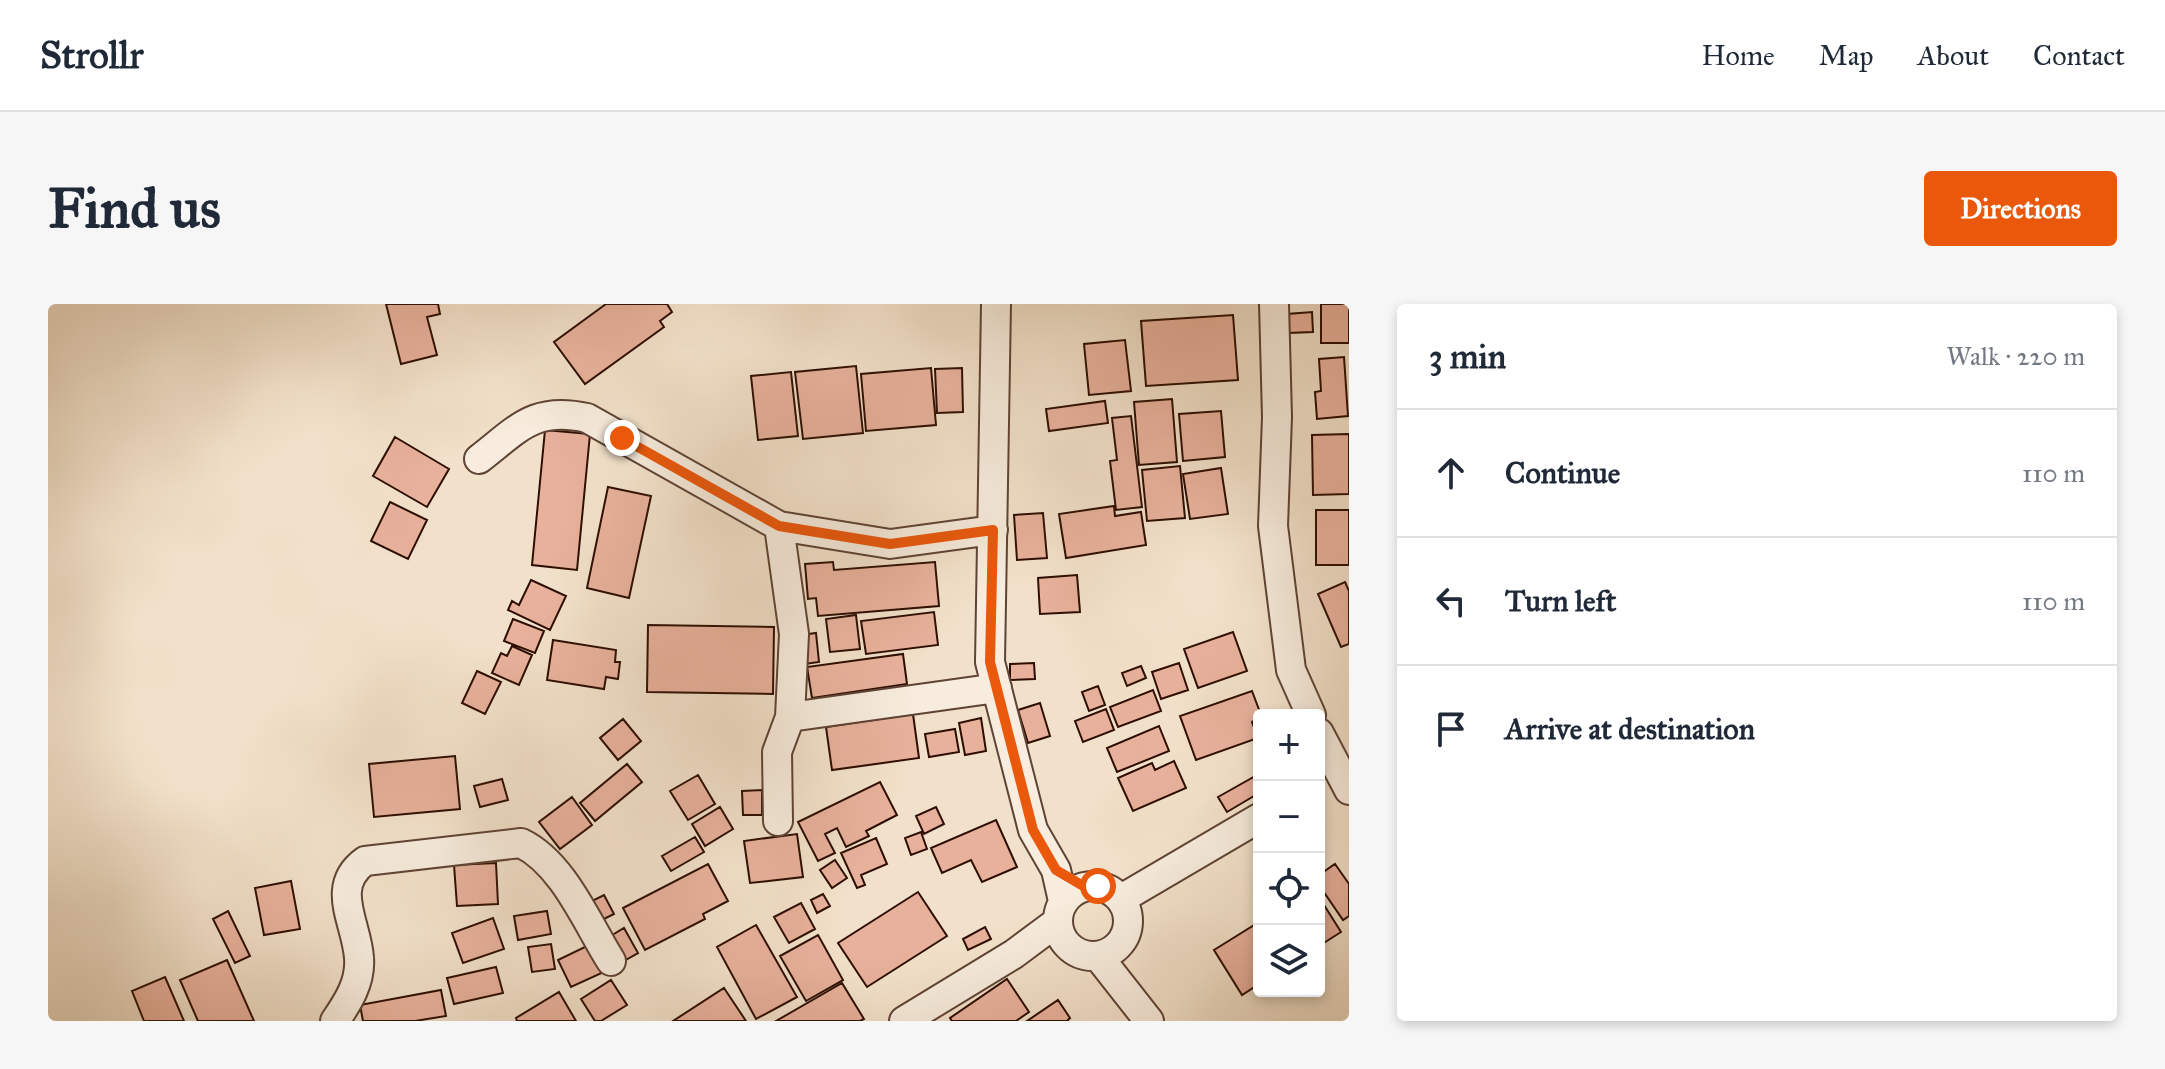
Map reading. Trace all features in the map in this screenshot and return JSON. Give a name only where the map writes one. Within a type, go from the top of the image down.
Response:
[{"type":"street","points":[[996,304],[990,662],[1033,830],[1056,870],[1069,904],[1061,937],[1070,949],[1083,955],[1098,956],[1110,953],[1126,934]]},
{"type":"street","points":[[1274,304],[1277,417],[1273,526],[1291,670],[1308,709]]},
{"type":"street","points":[[479,459],[533,419],[561,412],[587,418],[779,526],[890,544],[993,530]]},
{"type":"street","points":[[778,821],[777,752],[790,717],[794,634],[779,526]]},
{"type":"street","points":[[790,717],[997,688]]},
{"type":"street","points":[[1325,751],[1335,781]]},
{"type":"street","points":[[1121,899],[1253,822]]},
{"type":"street","points":[[335,1021],[357,985],[359,958],[345,895],[355,868],[365,861],[521,843],[536,850],[560,878],[611,961]]},
{"type":"street","points":[[904,1021],[1014,954],[1069,904],[1111,891],[1121,899],[1128,923],[1126,934],[1146,1015]]},
{"type":"street","points":[[1014,954],[1070,949]]},
{"type":"street","points":[[1098,956],[1146,1015]]},
{"type":"building","points":[[386,304],[438,304],[440,314],[427,317],[437,355],[401,364]]},
{"type":"building","points":[[606,304],[667,304],[672,312],[660,321],[664,327],[585,384],[554,342]]},
{"type":"building","points":[[1321,304],[1349,304],[1349,343],[1321,343]]},
{"type":"building","points":[[1312,312],[1313,332],[1288,333],[1287,314]]},
{"type":"building","points":[[1233,315],[1238,380],[1146,386],[1141,321]]},
{"type":"building","points":[[1125,340],[1131,391],[1089,395],[1084,344]]},
{"type":"building","points":[[1344,357],[1348,416],[1317,419],[1315,392],[1321,391],[1319,359]]},
{"type":"building","points":[[856,366],[863,433],[803,439],[795,372]]},
{"type":"building","points":[[931,368],[936,425],[866,431],[861,374]]},
{"type":"building","points":[[962,368],[963,412],[937,413],[935,369]]},
{"type":"building","points":[[791,372],[798,436],[758,440],[751,376]]},
{"type":"building","points":[[1172,399],[1177,462],[1139,465],[1134,402]]},
{"type":"building","points":[[1105,401],[1108,423],[1049,431],[1046,409]]},
{"type":"building","points":[[1221,411],[1225,457],[1183,461],[1179,414]]},
{"type":"building","points":[[1131,416],[1142,507],[1116,510],[1110,461],[1117,460],[1112,418]]},
{"type":"building","points":[[545,430],[590,434],[577,570],[532,565]]},
{"type":"building","points":[[1349,434],[1349,494],[1313,495],[1312,435]]},
{"type":"building","points":[[395,437],[449,469],[427,507],[373,476]]},
{"type":"building","points":[[1180,466],[1185,518],[1147,521],[1142,470]]},
{"type":"building","points":[[1221,468],[1228,514],[1190,519],[1183,474]]},
{"type":"building","points":[[608,487],[651,496],[629,598],[587,588]]},
{"type":"building","points":[[390,502],[427,520],[408,559],[371,541]]},
{"type":"building","points":[[1114,506],[1115,516],[1141,512],[1146,545],[1066,558],[1059,514]]},
{"type":"building","points":[[1316,510],[1349,510],[1349,565],[1316,565]]},
{"type":"building","points":[[1043,513],[1047,558],[1017,560],[1014,515]]},
{"type":"building","points":[[833,562],[834,570],[935,562],[939,606],[818,616],[816,598],[808,599],[805,564]]},
{"type":"building","points":[[1077,575],[1080,612],[1040,614],[1038,578]]},
{"type":"building","points":[[531,580],[566,596],[550,630],[508,610],[512,601],[519,605]]},
{"type":"building","points":[[1345,582],[1349,591],[1349,644],[1341,647],[1318,594]]},
{"type":"building","points":[[934,612],[938,645],[866,654],[861,621]]},
{"type":"building","points":[[856,615],[860,649],[830,652],[826,619]]},
{"type":"building","points":[[513,619],[544,631],[535,653],[504,641]]},
{"type":"building","points":[[648,625],[774,627],[773,694],[647,692]]},
{"type":"building","points":[[1233,632],[1247,671],[1198,688],[1184,649]]},
{"type":"building","points":[[816,633],[819,662],[804,664],[801,635]]},
{"type":"building","points":[[553,640],[616,650],[615,662],[620,662],[618,679],[606,677],[604,689],[547,680]]},
{"type":"building","points":[[512,646],[532,655],[519,685],[492,673],[501,653],[507,656]]},
{"type":"building","points":[[903,654],[907,684],[812,698],[807,667]]},
{"type":"building","points":[[1034,663],[1035,679],[1010,680],[1010,664]]},
{"type":"building","points":[[1179,663],[1188,690],[1161,699],[1152,672]]},
{"type":"building","points":[[1141,666],[1146,678],[1127,686],[1122,673]]},
{"type":"building","points":[[477,671],[501,682],[485,714],[462,703]]},
{"type":"building","points":[[1098,686],[1105,705],[1089,711],[1082,692]]},
{"type":"building","points":[[1153,690],[1161,711],[1118,727],[1110,707]]},
{"type":"building","points":[[1252,691],[1259,709],[1253,709],[1253,740],[1196,760],[1180,716]]},
{"type":"building","points":[[1040,703],[1050,736],[1028,743],[1018,710]]},
{"type":"building","points":[[1106,709],[1114,730],[1083,742],[1075,721]]},
{"type":"building","points":[[913,714],[919,758],[832,770],[826,727]]},
{"type":"building","points":[[981,718],[986,751],[965,755],[959,723]]},
{"type":"building","points":[[623,719],[641,741],[618,760],[600,738]]},
{"type":"building","points":[[1159,726],[1169,751],[1117,772],[1107,748]]},
{"type":"building","points":[[955,729],[959,752],[929,757],[925,734]]},
{"type":"building","points":[[455,756],[460,809],[374,817],[369,764]]},
{"type":"building","points":[[1174,761],[1186,788],[1133,811],[1118,778],[1152,763],[1155,770]]},
{"type":"building","points":[[627,764],[642,782],[595,821],[580,803]]},
{"type":"building","points":[[698,775],[715,804],[688,820],[670,791]]},
{"type":"building","points":[[1253,777],[1253,797],[1227,812],[1218,797]]},
{"type":"building","points":[[502,779],[508,800],[480,807],[474,786]]},
{"type":"building","points":[[880,782],[897,815],[866,831],[869,836],[846,847],[837,828],[825,834],[835,853],[818,861],[798,822]]},
{"type":"building","points":[[762,790],[762,815],[743,815],[742,791]]},
{"type":"building","points":[[572,797],[592,825],[560,849],[539,822]]},
{"type":"building","points":[[720,807],[733,829],[705,846],[692,824]]},
{"type":"building","points":[[936,807],[944,824],[924,834],[916,816]]},
{"type":"building","points":[[996,820],[1017,867],[982,882],[971,860],[942,873],[931,848]]},
{"type":"building","points":[[921,832],[927,849],[911,855],[905,838]]},
{"type":"building","points":[[797,834],[803,877],[750,883],[744,841]]},
{"type":"building","points":[[695,837],[704,852],[671,871],[662,856]]},
{"type":"building","points":[[876,838],[887,864],[861,875],[865,885],[857,888],[841,853]]},
{"type":"building","points":[[835,860],[847,878],[832,888],[820,870]]},
{"type":"building","points":[[496,863],[498,904],[457,906],[454,865]]},
{"type":"building","points":[[708,864],[728,901],[703,914],[705,919],[645,950],[623,908]]},
{"type":"building","points":[[1335,864],[1349,884],[1349,916],[1343,920],[1325,894],[1325,871]]},
{"type":"building","points":[[291,881],[300,929],[264,935],[255,888]]},
{"type":"building","points":[[918,892],[947,936],[867,987],[838,943]]},
{"type":"building","points":[[823,894],[830,906],[817,913],[811,900]]},
{"type":"building","points":[[604,895],[614,914],[598,922],[588,903]]},
{"type":"building","points":[[801,903],[815,929],[789,943],[774,917]]},
{"type":"building","points":[[1325,907],[1341,932],[1325,942]]},
{"type":"building","points":[[228,911],[250,956],[235,963],[213,919]]},
{"type":"building","points":[[547,911],[551,934],[518,940],[514,916]]},
{"type":"building","points":[[493,918],[504,949],[463,963],[452,933]]},
{"type":"building","points":[[756,925],[797,997],[756,1019],[717,947]]},
{"type":"building","points":[[1253,926],[1253,988],[1242,995],[1214,950]]},
{"type":"building","points":[[985,927],[991,939],[968,950],[963,939]]},
{"type":"building","points":[[624,928],[638,953],[624,961],[609,937]]},
{"type":"building","points":[[818,935],[843,980],[806,1001],[780,956]]},
{"type":"building","points":[[593,943],[606,971],[571,987],[558,960]]},
{"type":"building","points":[[551,944],[555,969],[532,972],[528,947]]},
{"type":"building","points":[[227,960],[254,1021],[198,1021],[180,980]]},
{"type":"building","points":[[496,967],[503,993],[454,1004],[447,978]]},
{"type":"building","points":[[165,977],[184,1021],[144,1021],[132,991]]},
{"type":"building","points":[[1007,979],[1029,1012],[1016,1021],[952,1021],[950,1018]]},
{"type":"building","points":[[611,980],[627,1005],[601,1021],[595,1021],[581,999]]},
{"type":"building","points":[[842,983],[864,1019],[776,1021]]},
{"type":"building","points":[[724,988],[746,1021],[673,1021]]},
{"type":"building","points":[[441,990],[446,1016],[415,1021],[363,1021],[360,1005]]},
{"type":"building","points":[[559,992],[576,1021],[517,1021],[516,1018]]},
{"type":"building","points":[[1058,1000],[1070,1018],[1067,1021],[1027,1021]]},
{"type":"route","points":[[622,438],[779,526],[890,544],[993,530],[990,662],[1033,830],[1056,870],[1085,887],[1098,886]]}]
